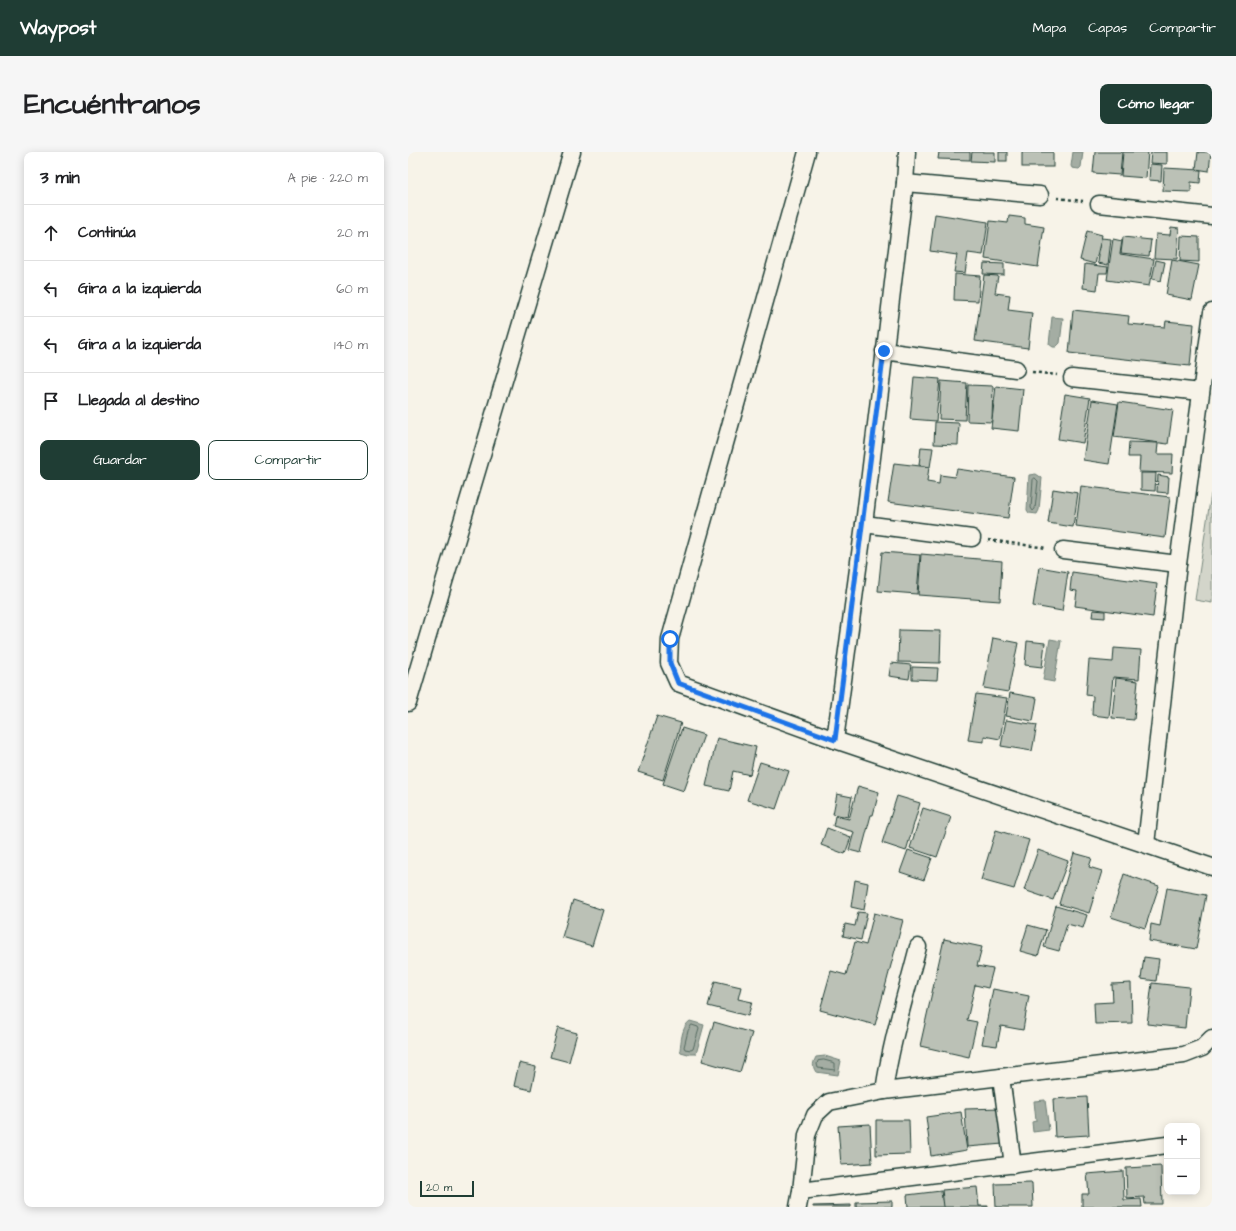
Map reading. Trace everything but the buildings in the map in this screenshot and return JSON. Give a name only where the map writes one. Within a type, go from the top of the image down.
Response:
[{"type":"street","points":[[408,703],[572,152]]},
{"type":"street","points":[[807,152],[670,639],[670,663],[678,683],[835,740],[1212,867]]},
{"type":"street","points":[[835,740],[864,524],[905,183],[907,152]]},
{"type":"street","points":[[905,183],[1040,195]]},
{"type":"street","points":[[1099,204],[1212,216]]},
{"type":"street","points":[[1146,844],[1178,564],[1212,312]]},
{"type":"street","points":[[884,351],[1016,369]]},
{"type":"street","points":[[1072,378],[1201,392]]},
{"type":"street","points":[[864,524],[972,538]]},
{"type":"street","points":[[1063,550],[1178,564]]},
{"type":"street","points":[[884,1091],[896,1034],[918,947]]},
{"type":"street","points":[[798,1207],[807,1135],[815,1115],[829,1102],[884,1091],[1184,1055],[1202,1048],[1212,1038]]},
{"type":"street","points":[[1001,1077],[1013,1165]]},
{"type":"street","points":[[801,1191],[1164,1145]]},
{"type":"path","points":[[1040,195],[1099,204]]},
{"type":"path","points":[[1016,369],[1072,378]]},
{"type":"path","points":[[972,538],[1063,550]]},
{"type":"shaded area","points":[[1212,494],[1212,603],[1195,600]]},
{"type":"water","points":[[1073,152],[1083,152],[1081,167],[1079,169],[1072,168],[1071,166]]},
{"type":"water","points":[[1052,317],[1063,318],[1060,343],[1056,347],[1049,344]]},
{"type":"water","points":[[1036,474],[1042,478],[1039,510],[1037,514],[1029,513],[1027,510],[1029,475]]},
{"type":"water","points":[[1050,639],[1061,641],[1054,682],[1043,680]]},
{"type":"water","points":[[690,1021],[704,1025],[696,1054],[688,1054],[681,1052],[680,1050],[681,1038],[685,1026]]},
{"type":"water","points":[[825,1056],[841,1061],[838,1075],[816,1072],[813,1064],[816,1057]]},
{"type":"water","points":[[1045,1100],[1049,1130],[1033,1132],[1032,1122],[1036,1121],[1034,1101]]},
{"type":"route","points":[[670,639],[670,663],[678,683],[835,740],[864,524],[884,351]]}]
